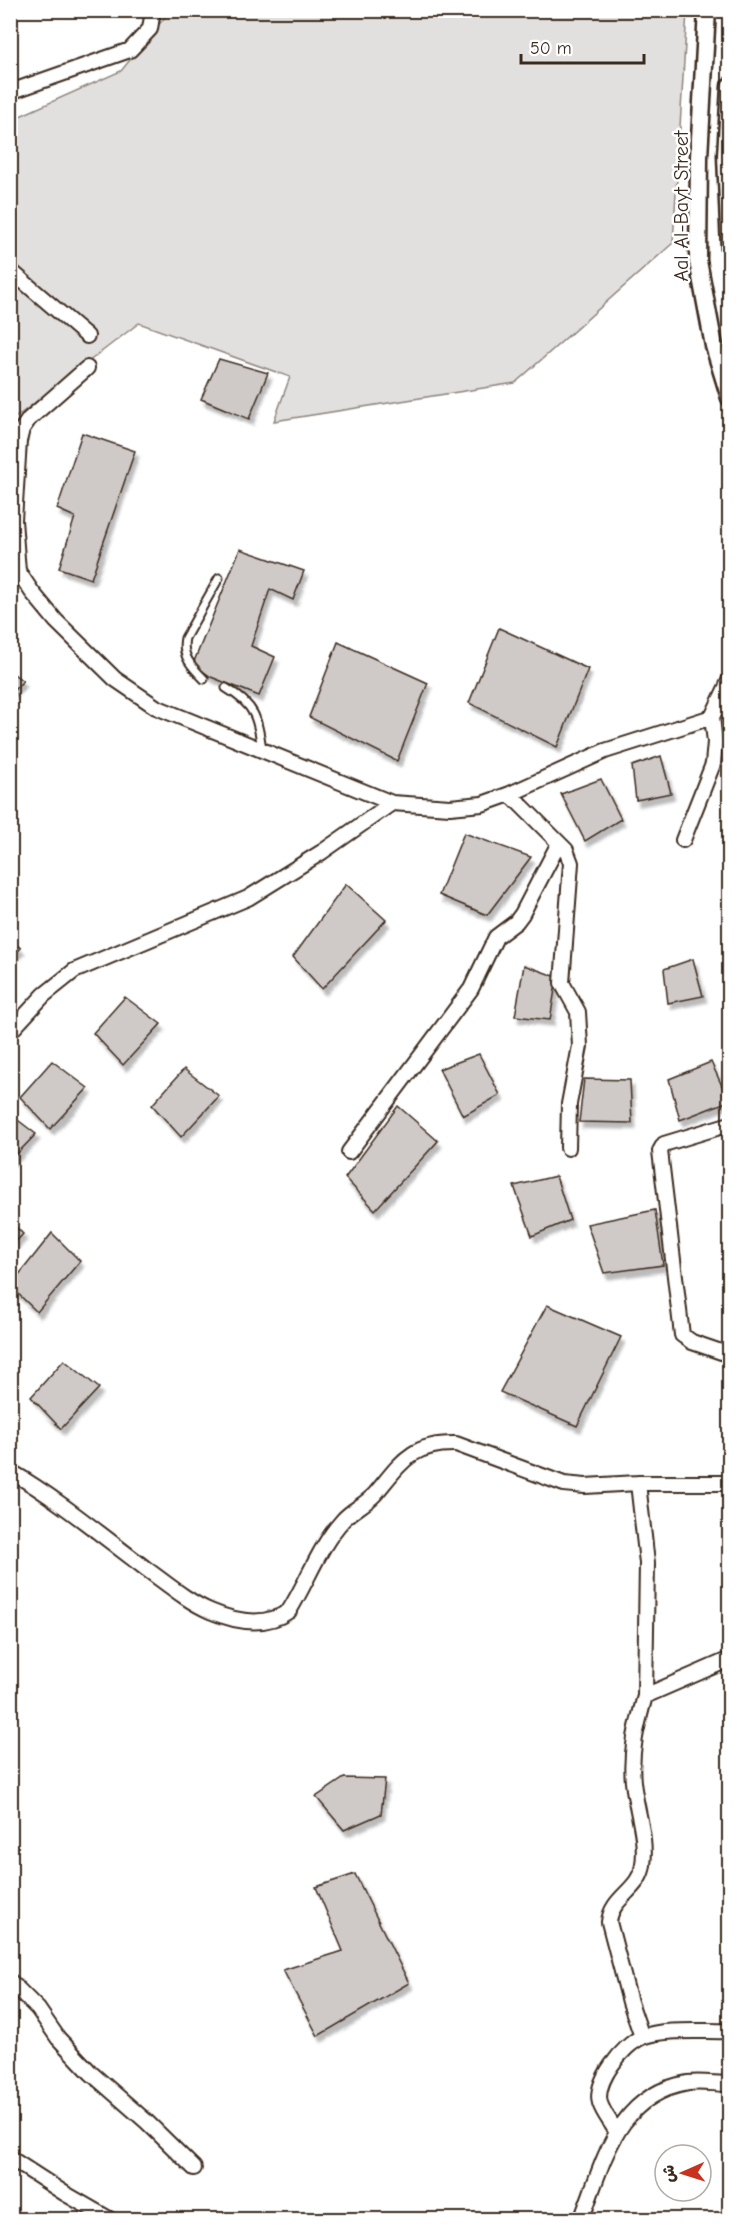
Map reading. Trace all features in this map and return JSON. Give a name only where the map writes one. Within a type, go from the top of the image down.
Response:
[{"type":"street","points":[[10,92],[130,50],[150,29],[153,10]]},
{"type":"street","name":"Aal Al-Bayt Street","points":[[707,10],[699,157],[698,261],[714,346],[729,398]]},
{"type":"street","points":[[729,86],[726,156],[729,249]]},
{"type":"street","points":[[10,270],[87,336]]},
{"type":"street","points":[[87,368],[37,411],[22,429],[14,520],[18,571],[56,621],[128,690],[156,707],[392,803],[468,807],[510,794],[605,752],[712,717]]},
{"type":"street","points":[[683,840],[713,764],[716,742],[712,717],[729,679]]},
{"type":"street","points":[[510,794],[559,843],[568,855],[571,864],[562,983],[578,1012],[580,1046],[569,1104],[568,1149]]},
{"type":"street","points":[[10,1032],[44,995],[74,971],[248,898],[304,864],[392,803]]},
{"type":"street","points":[[350,1152],[471,989],[496,937],[522,914],[559,843]]},
{"type":"street","points":[[729,1125],[664,1144],[660,1151],[682,1335],[692,1342],[729,1355]]},
{"type":"street","points":[[10,1471],[174,1589],[209,1611],[235,1620],[258,1623],[280,1617],[289,1611],[343,1520],[373,1496],[396,1465],[416,1450],[442,1444],[456,1444],[564,1484],[585,1486],[638,1483],[729,1483]]},
{"type":"street","points":[[638,1483],[647,1563],[645,1696],[632,1746],[633,1784],[643,1837],[643,1867],[638,1884],[612,1908],[609,1922],[630,2002],[642,2037]]},
{"type":"street","points":[[645,1696],[729,1659]]},
{"type":"street","points":[[10,1981],[38,2009],[58,2038],[91,2073],[147,2122],[194,2168]]},
{"type":"street","points":[[616,2131],[600,2103],[599,2093],[616,2058],[642,2037],[666,2033],[729,2031]]},
{"type":"street","points":[[581,2220],[616,2131],[634,2107],[659,2093],[688,2083],[729,2084]]},
{"type":"street","points":[[10,2158],[111,2220]]},
{"type":"lane","points":[[204,679],[191,666],[183,647],[185,638],[219,578]]},
{"type":"lane","points":[[226,688],[243,698],[258,719],[262,752]]},
{"type":"shaded area","points":[[170,11],[687,11],[673,243],[515,383],[274,421],[290,377],[139,323],[11,421],[11,120],[121,71]]},
{"type":"building","points":[[219,359],[268,373],[249,419],[201,399]]},
{"type":"building","points":[[82,433],[135,451],[91,579],[59,568],[75,517],[57,509]]},
{"type":"building","points":[[240,549],[304,571],[293,600],[270,589],[251,646],[275,657],[259,696],[211,677],[193,664]]},
{"type":"building","points":[[499,628],[588,669],[557,747],[469,703]]},
{"type":"building","points":[[338,642],[428,683],[397,761],[309,717]]},
{"type":"building","points":[[10,671],[23,681],[10,694]]},
{"type":"building","points":[[661,756],[671,793],[636,800],[632,766]]},
{"type":"building","points":[[601,779],[621,819],[585,841],[561,794]]},
{"type":"building","points":[[730,794],[730,836],[723,834]]},
{"type":"building","points":[[464,833],[531,857],[487,915],[439,895]]},
{"type":"building","points":[[346,884],[386,920],[322,989],[293,957]]},
{"type":"building","points":[[10,940],[21,948],[10,959]]},
{"type":"building","points":[[693,959],[703,996],[668,1003],[664,969]]},
{"type":"building","points":[[524,965],[557,977],[550,1020],[515,1016]]},
{"type":"building","points":[[125,997],[161,1024],[123,1065],[93,1033]]},
{"type":"building","points":[[479,1054],[500,1095],[463,1116],[439,1069]]},
{"type":"building","points":[[52,1061],[88,1088],[50,1129],[20,1097]]},
{"type":"building","points":[[711,1062],[729,1101],[680,1120],[669,1079]]},
{"type":"building","points":[[184,1069],[219,1096],[181,1137],[152,1105]]},
{"type":"building","points":[[584,1079],[630,1080],[632,1123],[579,1122]]},
{"type":"building","points":[[398,1106],[438,1141],[375,1210],[345,1178]]},
{"type":"building","points":[[10,1114],[36,1134],[10,1161]]},
{"type":"building","points":[[556,1176],[570,1220],[532,1236],[514,1186]]},
{"type":"building","points":[[655,1210],[663,1265],[604,1273],[587,1224]]},
{"type":"building","points":[[10,1221],[23,1234],[10,1248]]},
{"type":"building","points":[[52,1233],[80,1261],[37,1312],[10,1286]]},
{"type":"building","points":[[547,1305],[621,1337],[577,1426],[500,1392]]},
{"type":"building","points":[[64,1360],[99,1388],[61,1429],[31,1397]]},
{"type":"building","points":[[344,1778],[385,1779],[381,1814],[344,1830],[316,1797]]},
{"type":"building","points":[[355,1874],[409,1983],[318,2036],[283,1970],[343,1951],[316,1887]]}]
